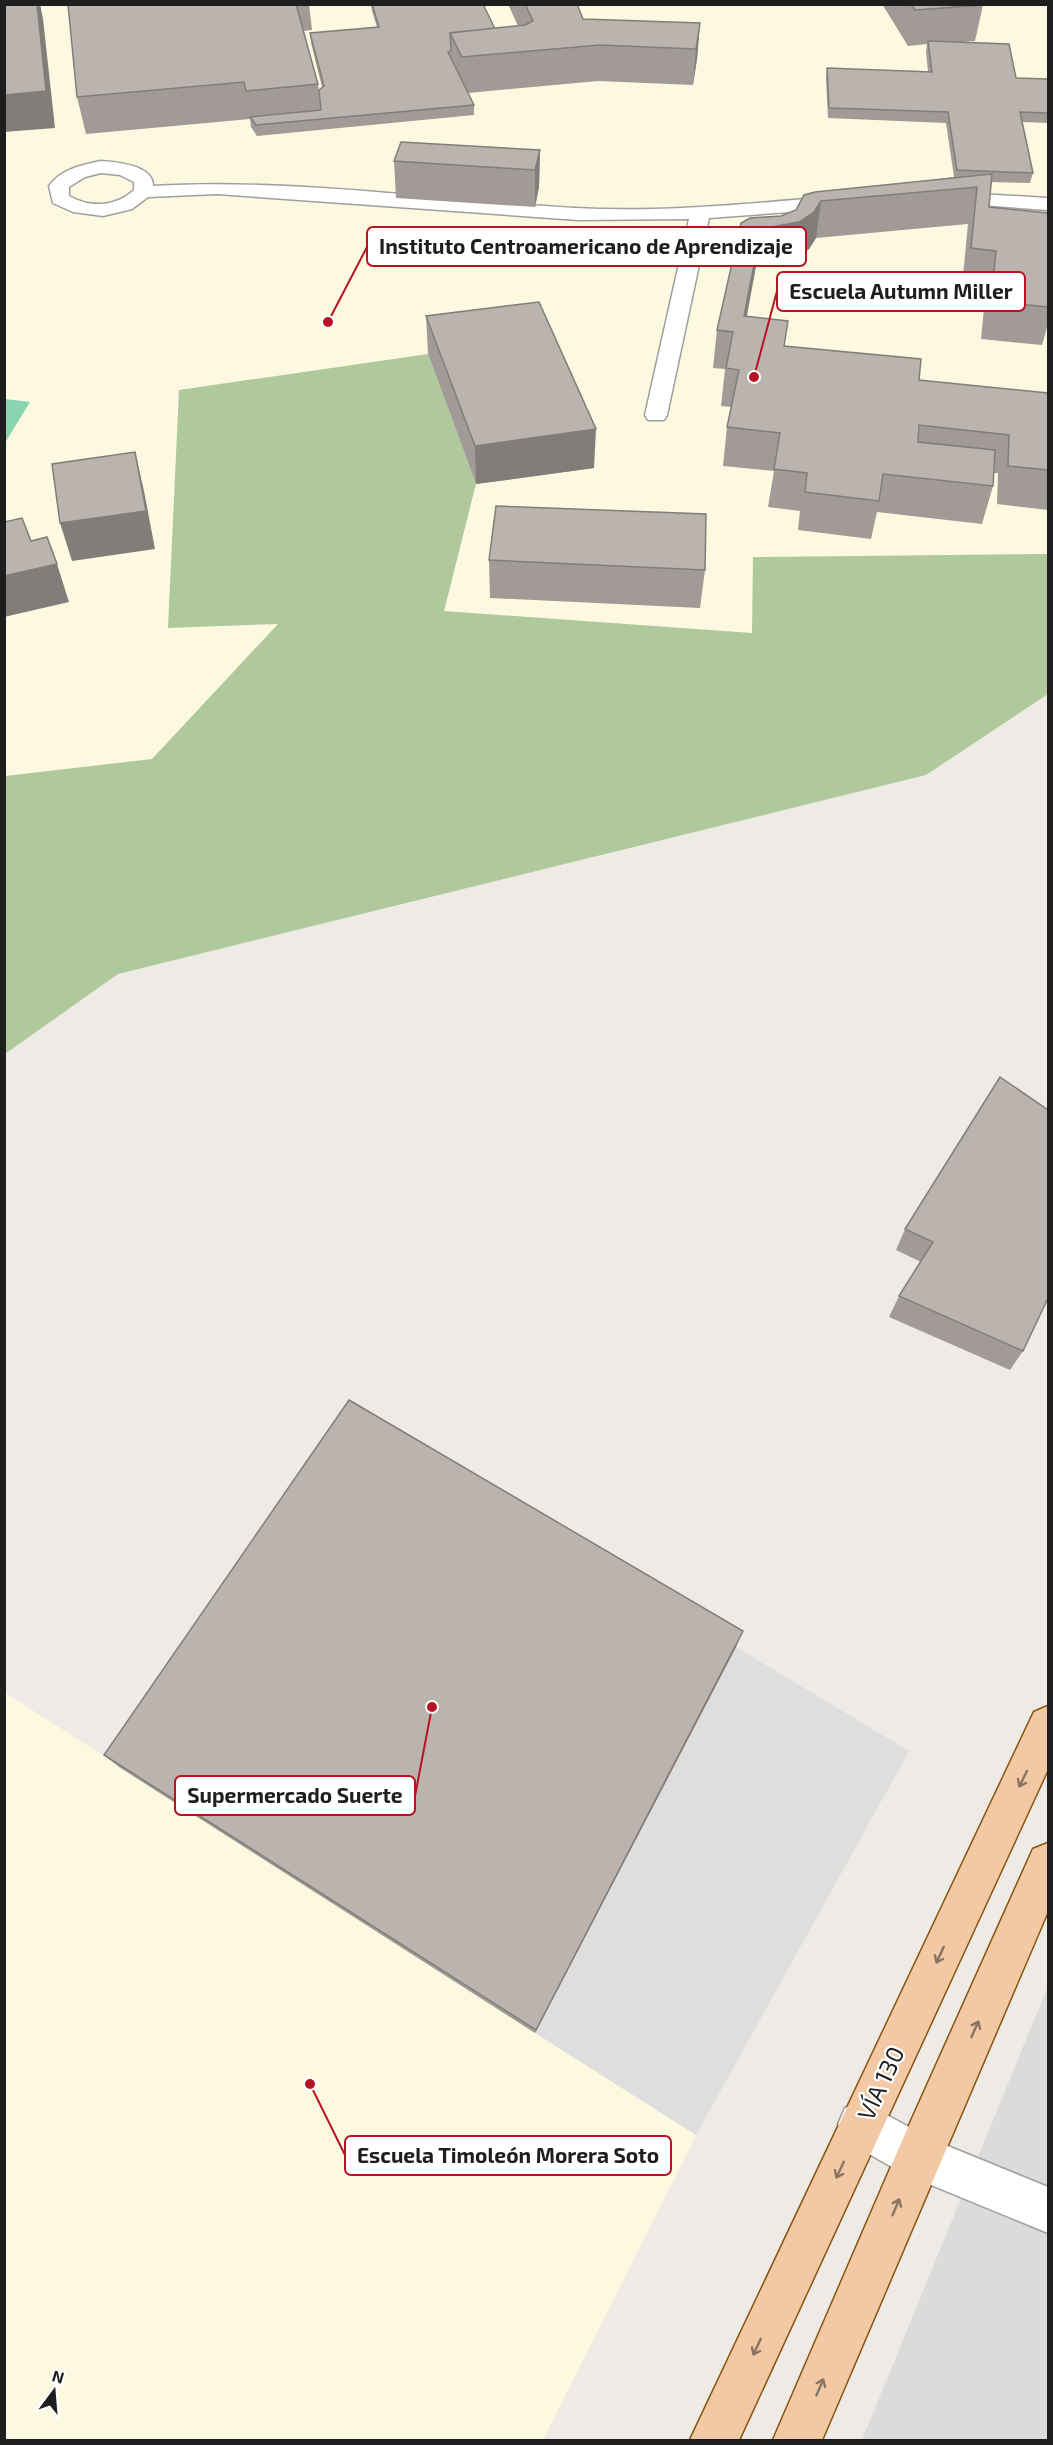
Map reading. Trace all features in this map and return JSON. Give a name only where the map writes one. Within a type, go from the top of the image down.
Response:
[{"type":"main road","name":"VÍA 130","points":[[714,2440],[1048,1726]]},
{"type":"main road","points":[[797,2440],[918,2157],[1048,1864]]},
{"type":"street","points":[[143,192],[217,188],[578,214],[700,213],[862,200]]},
{"type":"street","points":[[930,197],[1048,204]]},
{"type":"street","points":[[656,415],[700,213]]},
{"type":"street","points":[[861,2124],[918,2157],[1048,2210]]},
{"type":"shaded area","points":[[5,5],[1048,5],[1048,694],[926,775],[118,974],[5,1054]]},
{"type":"shaded area","points":[[736,1647],[909,1751],[696,2135],[535,2033]]},
{"type":"shaded area","points":[[4,1692],[696,2135],[543,2440],[5,2440]]},
{"type":"shaded area","points":[[1048,1986],[1048,2440],[862,2440]]},
{"type":"green space","points":[[428,354],[476,484],[444,611],[752,633],[753,557],[1048,554],[1048,694],[926,775],[118,974],[5,1054],[5,776],[152,759],[278,624],[168,628],[179,390]]},
{"type":"green space","points":[[4,399],[30,402],[5,443]]},
{"type":"building","points":[[4,4],[37,4],[46,91],[4,95]]},
{"type":"building","points":[[68,4],[296,4],[318,84],[246,91],[244,82],[77,97]]},
{"type":"building","points":[[372,4],[483,4],[495,29],[450,33],[451,51],[448,52],[474,105],[256,125],[250,117],[321,110],[319,90],[324,86],[310,33],[379,27]]},
{"type":"building","points":[[525,4],[577,4],[583,19],[700,23],[696,49],[600,45],[462,57],[450,33],[525,25],[533,21]]},
{"type":"building","points":[[911,4],[982,4],[983,5],[915,10]]},
{"type":"building","points":[[928,41],[1009,44],[1016,78],[1048,79],[1048,113],[1020,112],[1033,173],[957,170],[948,112],[829,108],[827,68],[932,72]]},
{"type":"building","points":[[401,142],[540,150],[535,170],[394,161]]},
{"type":"building","points":[[992,174],[989,207],[1048,213],[1048,307],[991,301],[996,251],[971,248],[977,187],[821,201],[814,212],[799,222],[761,229],[744,316],[788,321],[784,346],[921,359],[919,380],[1048,393],[1048,470],[1008,466],[1009,435],[919,425],[918,442],[995,450],[993,486],[883,474],[879,501],[805,492],[807,473],[774,469],[780,433],[727,427],[739,370],[726,368],[733,332],[717,330],[741,223],[750,218],[781,216],[796,210],[804,195],[815,192]]},
{"type":"building","points":[[539,302],[596,429],[475,446],[426,316]]},
{"type":"building","points":[[135,452],[146,511],[60,523],[52,464]]},
{"type":"building","points":[[496,506],[706,514],[705,570],[489,560]]},
{"type":"building","points":[[22,518],[31,541],[47,537],[57,564],[4,576],[4,522]]},
{"type":"building","points":[[1000,1077],[1048,1110],[1048,1298],[1023,1351],[899,1296],[933,1242],[905,1229]]},
{"type":"building","points":[[349,1400],[743,1631],[536,2030],[104,1755]]},
{"type":"place","name":"Instituto Centroamericano de Aprendizaje","points":[[328,322]]},
{"type":"place","name":"Escuela Autumn Miller","points":[[754,377]]},
{"type":"place","name":"Supermercado Suerte","points":[[432,1707]]},
{"type":"place","name":"Escuela Timoleón Morera Soto","points":[[310,2084]]}]
